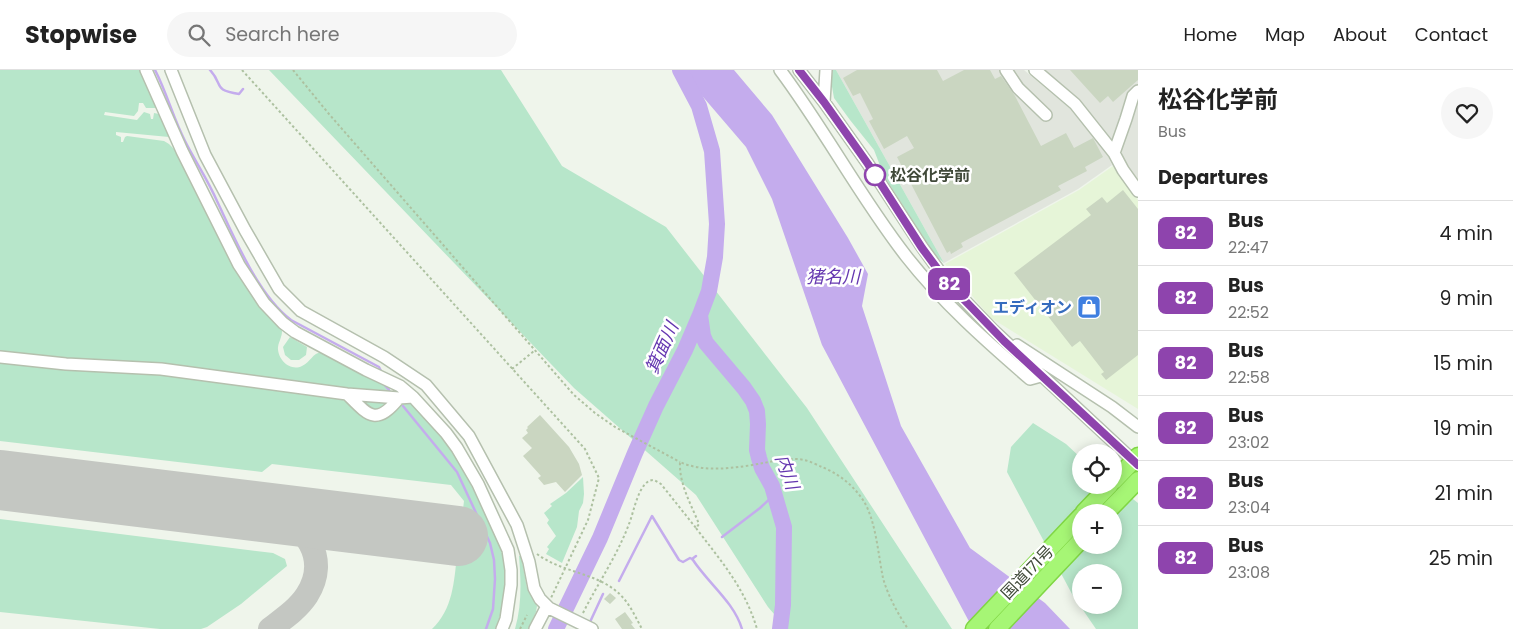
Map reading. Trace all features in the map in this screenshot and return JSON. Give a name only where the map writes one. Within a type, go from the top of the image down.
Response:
[{"type":"highway","points":[[1122,474],[1135,460]]},
{"type":"highway","points":[[1115,504],[1138,480]]},
{"type":"highway","points":[[1092,504],[1101,494]]},
{"type":"highway","name":"国道171号","points":[[974,629],[1072,526]]},
{"type":"highway","name":"国道171号","points":[[997,629],[1072,550]]},
{"type":"street","points":[[146,70],[182,151],[239,265],[264,303],[282,323],[295,332],[366,370],[396,383],[413,397],[457,448],[478,484],[506,544],[511,562],[511,585],[506,619],[502,629]]},
{"type":"street","points":[[171,70],[205,156],[244,230],[279,289],[301,311],[384,357],[426,386],[469,436],[517,525],[529,562],[534,588],[548,607],[592,629]]},
{"type":"street","points":[[780,70],[906,256],[935,289],[999,353],[1030,379],[1041,376]]},
{"type":"street","points":[[1006,70],[1018,88],[1046,115]]},
{"type":"street","points":[[1035,70],[1075,104],[1114,153],[1138,191]]},
{"type":"street","points":[[800,72],[868,164],[922,248],[948,283],[1041,376],[1135,460]]},
{"type":"street","points":[[800,72],[825,72],[824,102]]},
{"type":"street","points":[[1114,153],[1133,96],[1138,91]]},
{"type":"street","points":[[992,329],[1112,407],[1138,427]]},
{"type":"street","points":[[0,357],[66,364],[161,369],[347,394],[399,398],[413,397]]},
{"type":"street","points":[[347,394],[365,412],[374,415],[388,412],[399,398]]},
{"type":"street","points":[[535,629],[548,607]]},
{"type":"path","points":[[242,70],[585,450],[599,478],[588,520],[548,607]]},
{"type":"path","points":[[293,70],[328,114],[534,351],[574,394],[595,413],[615,427],[685,464],[712,468],[755,465],[788,459],[804,460],[834,472],[848,482],[864,501],[872,522],[884,579],[892,601],[908,629]]},
{"type":"path","points":[[512,369],[534,351]]},
{"type":"path","points":[[680,462],[683,486],[699,524],[696,528]]},
{"type":"path","points":[[578,623],[621,545],[641,489],[650,480],[654,480],[661,484],[739,585],[751,608],[757,629]]},
{"type":"path","points":[[524,544],[548,562],[565,570],[600,581],[618,592],[627,602],[642,629]]},
{"type":"path","points":[[520,629],[527,614]]},
{"type":"shaded area","points":[[0,70],[141,70],[157,105],[156,108],[146,108],[143,103],[139,103],[138,111],[134,116],[105,112],[104,115],[137,120],[144,112],[150,114],[151,119],[153,119],[154,113],[159,114],[169,137],[116,132],[116,135],[121,137],[121,142],[127,136],[164,141],[178,153],[232,262],[262,309],[280,326],[282,333],[278,352],[282,360],[289,366],[302,366],[316,354],[322,352],[389,387],[391,392],[0,353]]},
{"type":"shaded area","points":[[269,70],[501,70],[562,166],[666,227],[807,408],[952,629],[787,629],[768,607],[696,495],[574,388]]},
{"type":"shaded area","points":[[833,70],[836,70],[944,263],[935,255],[884,176],[874,150],[834,98],[831,81]]},
{"type":"shaded area","points":[[836,70],[1024,70],[1075,113],[1106,152],[1112,165],[1078,189],[944,263]]},
{"type":"shaded area","points":[[1040,70],[1138,70],[1138,179],[1072,98]]},
{"type":"shaded area","points":[[1113,166],[1138,200],[1138,409],[991,318],[945,264],[1079,190]]},
{"type":"shaded area","points":[[290,337],[307,347],[306,355],[299,360],[291,360],[285,355],[283,347]]},
{"type":"shaded area","points":[[0,361],[150,372],[342,399],[359,412],[382,419],[393,413],[398,406],[409,402],[437,432],[456,457],[498,541],[505,567],[505,588],[502,610],[495,629],[432,629],[439,621],[448,604],[455,575],[464,501],[451,485],[272,464],[262,472],[0,441]]},
{"type":"shaded area","points":[[361,398],[391,402],[374,411],[362,404]]},
{"type":"shaded area","points":[[1033,423],[1072,450],[1072,494],[1122,494],[1122,490],[1138,503],[1138,629],[1096,629],[1086,614],[1122,614],[1122,564],[1072,564],[1072,594],[1007,472],[1011,447]]},
{"type":"shaded area","points":[[583,477],[583,503],[579,511],[577,527],[562,563],[546,554],[549,549],[547,547],[556,536],[547,523],[549,520],[544,513],[552,506],[550,504],[566,493]]},
{"type":"shaded area","points":[[0,519],[273,553],[285,559],[287,566],[241,604],[201,629],[160,629],[0,612]]},
{"type":"shaded area","points":[[519,556],[521,556],[527,588],[537,606],[528,629],[515,629],[520,593]]},
{"type":"water","name":"猪名川","points":[[680,70],[734,70],[772,115],[868,274],[862,306],[901,426],[970,548],[1045,603],[1070,629],[973,629],[822,345],[772,199],[746,147]]},
{"type":"building","points":[[857,70],[937,70],[943,81],[964,70],[990,70],[995,79],[1001,76],[1015,96],[1041,146],[1066,133],[1074,148],[1093,138],[1103,157],[1085,167],[1087,171],[1058,186],[1061,190],[961,243],[963,247],[951,254],[950,251],[947,253],[897,157],[914,148],[907,136],[884,149],[869,121],[873,119],[860,93],[853,96],[843,78]]},
{"type":"building","points":[[1070,70],[1138,70],[1138,80],[1113,102],[1108,96],[1100,103]]},
{"type":"building","name":"エディオン","points":[[1123,190],[1138,209],[1138,355],[1106,380],[1101,374],[1104,372],[1080,341],[1072,347],[1014,273],[1091,215],[1086,209],[1102,197],[1107,203]]},
{"type":"building","points":[[540,415],[569,447],[579,464],[582,475],[565,492],[556,482],[544,485],[538,478],[541,476],[523,456],[532,448],[522,438],[528,433],[527,427]]},
{"type":"building","points":[[610,593],[616,598],[610,604],[604,599]]},
{"type":"building","points":[[625,612],[635,629],[622,629],[615,619]]},
{"type":"waterway","points":[[155,70],[185,141],[210,186],[248,265],[268,296],[291,320],[379,367],[382,373]]},
{"type":"waterway","points":[[210,70],[225,91],[239,94],[243,89]]},
{"type":"waterway","name":"箕面川","points":[[556,629],[600,538],[635,453],[656,406],[685,350],[709,291],[715,257],[717,224],[712,151],[699,106],[680,70]]},
{"type":"waterway","name":"内川","points":[[700,315],[706,343],[744,388],[757,411],[757,450],[762,468],[772,486],[784,527],[783,605],[780,629]]},
{"type":"waterway","points":[[383,383],[389,390]]},
{"type":"waterway","points":[[403,406],[457,472],[490,543],[494,560],[495,579],[493,609],[486,629]]},
{"type":"waterway","points":[[722,537],[775,494]]},
{"type":"waterway","points":[[619,581],[652,516],[679,560],[683,562],[690,558],[692,559]]},
{"type":"waterway","points":[[696,556],[692,559],[727,601],[742,629]]},
{"type":"waterway","points":[[590,622],[603,594]]},
{"type":"taxiway","points":[[268,513],[282,518],[303,533],[315,556],[316,568],[313,582],[307,595],[290,614],[270,629]]},
{"type":"runway","points":[[0,480],[458,536]]},
{"type":"bus line","name":"82","points":[[799,70],[868,164],[922,248],[948,283],[1004,341],[1138,465]]},
{"type":"place","name":"松谷化学前","points":[[875,175]]},
{"type":"place","name":"エディオン","points":[[1089,307]]}]
